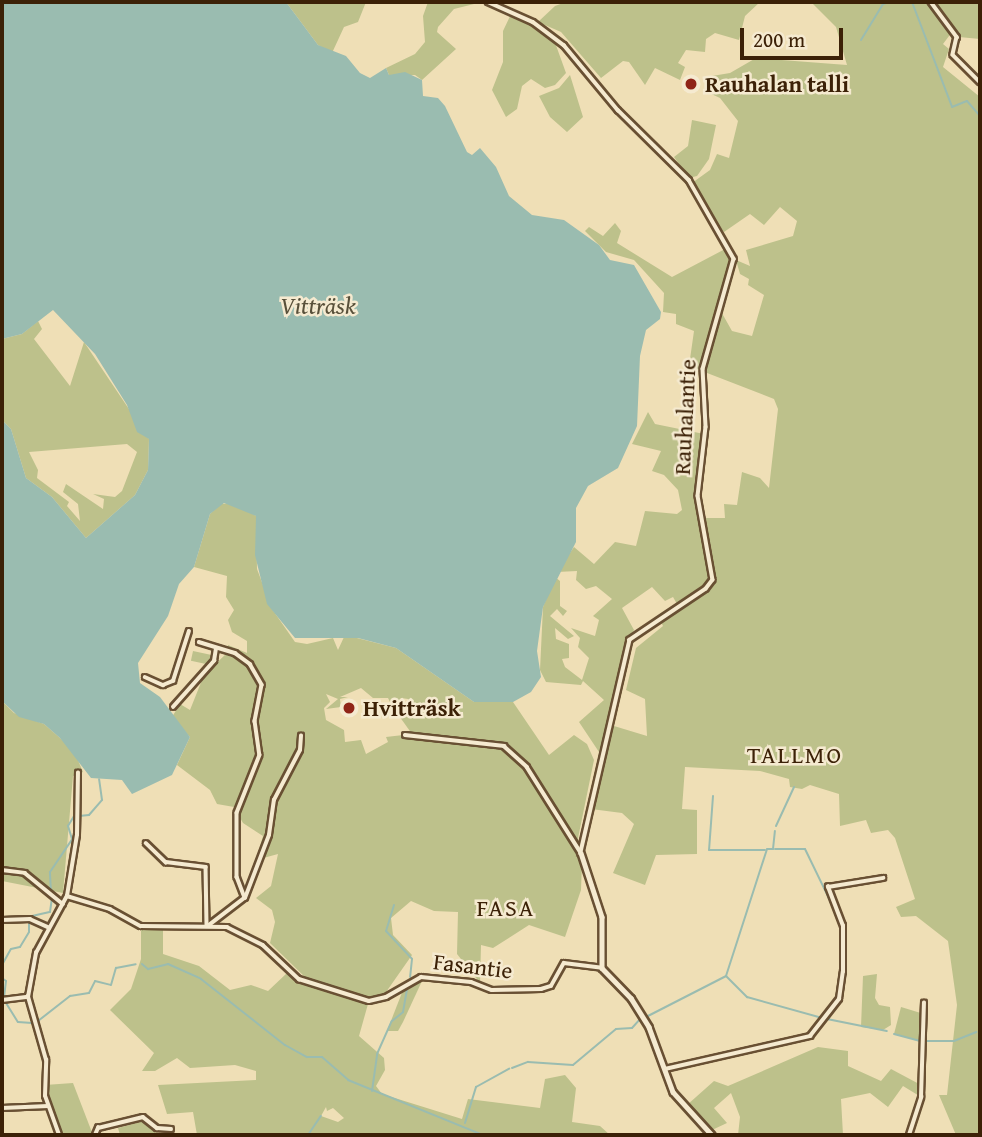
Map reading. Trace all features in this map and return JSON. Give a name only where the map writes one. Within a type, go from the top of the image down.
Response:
[{"type":"street","name":"Rauhalantie","points":[[488,2],[533,22],[564,45],[618,110],[689,180],[734,260],[703,369],[706,427],[698,496],[713,580],[706,589],[630,640],[581,853]]},
{"type":"street","points":[[931,2],[957,37],[953,55],[980,82]]},
{"type":"street","points":[[145,677],[163,684],[173,681],[188,631]]},
{"type":"street","points":[[199,642],[243,659],[262,685],[255,714],[260,755],[237,813],[237,877],[245,898]]},
{"type":"street","points":[[173,707],[214,661],[216,649]]},
{"type":"street","points":[[405,735],[506,748],[527,767],[581,853],[602,917],[602,968],[644,1020],[673,1092],[712,1135]]},
{"type":"street","points":[[146,843],[166,862],[206,867],[208,925],[226,915],[245,898],[269,835],[274,800],[300,750],[301,736]]},
{"type":"street","points":[[59,1135],[48,1106],[46,1060],[28,997],[36,953],[67,896],[77,835],[78,773]]},
{"type":"street","points":[[2,870],[25,873],[63,904]]},
{"type":"street","points":[[663,1070],[810,1036],[839,999],[844,972],[843,926],[828,887],[883,878]]},
{"type":"street","name":"Fasantie","points":[[67,896],[110,909],[141,926],[227,927],[263,945],[299,979],[369,1001],[382,999],[421,977],[471,982],[492,990],[541,989],[551,986],[564,963],[602,968]]},
{"type":"street","points":[[226,915],[227,927]]},
{"type":"street","points":[[2,920],[30,919],[48,928]]},
{"type":"street","points":[[2,1000],[28,997]]},
{"type":"street","points":[[909,1135],[920,1097],[924,1003]]},
{"type":"street","points":[[2,1108],[48,1106]]},
{"type":"street","points":[[95,1135],[98,1128],[143,1117],[157,1128],[171,1129]]},
{"type":"green space","points":[[286,2],[366,2],[358,22],[344,27],[332,53],[318,45]]},
{"type":"green space","points":[[428,2],[482,2],[454,9],[438,27],[437,32],[456,49],[422,80],[415,75],[389,75],[386,68],[415,54],[425,42],[423,16]]},
{"type":"green space","points":[[566,2],[760,2],[745,16],[739,40],[715,33],[706,39],[705,52],[686,50],[678,63],[685,67],[680,80],[655,68],[645,85],[629,62],[623,61],[601,78],[561,32],[538,22],[555,6]]},
{"type":"green space","points":[[811,2],[929,2],[952,32],[943,44],[949,49],[943,67],[980,97],[980,1135],[956,1135],[939,1095],[947,1095],[957,1005],[948,941],[916,916],[901,917],[896,907],[915,899],[895,838],[888,830],[871,833],[866,820],[840,826],[839,794],[810,785],[802,789],[790,787],[789,779],[760,771],[685,767],[682,809],[697,810],[697,854],[656,855],[645,885],[613,873],[634,824],[622,813],[591,809],[601,757],[614,726],[647,736],[645,699],[626,690],[636,648],[663,626],[659,618],[677,604],[673,597],[665,601],[652,587],[622,608],[634,630],[623,648],[615,712],[599,752],[579,722],[604,700],[583,681],[581,685],[546,682],[540,670],[543,607],[555,577],[560,581],[560,606],[567,611],[563,616],[557,609],[550,616],[574,636],[568,639],[555,628],[556,639],[569,644],[569,658],[562,659],[565,667],[582,680],[589,658],[578,647],[580,638],[571,628],[595,636],[599,620],[593,616],[612,599],[596,586],[586,589],[576,580],[577,571],[557,572],[574,547],[594,564],[615,542],[636,546],[645,511],[677,514],[682,510],[678,490],[664,475],[652,471],[661,451],[632,444],[648,412],[655,424],[704,434],[698,496],[702,518],[725,518],[724,504],[737,505],[742,472],[760,478],[769,488],[778,409],[774,399],[689,366],[694,331],[676,324],[676,314],[663,312],[664,293],[634,260],[606,252],[585,231],[589,227],[603,236],[615,223],[621,231],[617,243],[672,277],[727,248],[734,260],[719,308],[732,331],[752,336],[764,295],[748,285],[749,279],[740,274],[736,260],[750,266],[746,250],[793,236],[797,221],[780,207],[764,225],[750,214],[724,232],[710,214],[692,183],[710,170],[717,154],[729,158],[738,121],[720,98],[705,91],[706,77],[730,73],[756,58],[847,65],[836,27]]},
{"type":"green space","points":[[933,2],[980,2],[980,39],[959,37]]},
{"type":"green space","points":[[511,14],[553,37],[566,73],[555,85],[545,88],[531,79],[522,86],[517,109],[506,117],[492,90],[503,62],[503,31]]},
{"type":"green space","points":[[570,75],[583,117],[567,132],[550,117],[539,96],[559,88]]},
{"type":"green space","points":[[692,120],[716,125],[709,159],[697,176],[689,178],[674,157],[688,146]]},
{"type":"green space","points":[[38,321],[42,329],[34,339],[70,386],[84,342],[149,439],[148,470],[135,495],[86,538],[52,497],[26,478],[11,429],[2,420],[2,339],[22,334]],"holes":[[[127,444],[137,452],[122,491],[115,497],[93,494],[104,499],[103,509],[66,484],[63,492],[78,504],[80,521],[67,506],[69,502],[37,478],[38,470],[29,452]]]},
{"type":"green space","points":[[234,503],[256,516],[257,569],[272,609],[295,642],[307,644],[333,638],[338,650],[344,637],[353,637],[396,648],[474,702],[513,702],[549,755],[574,735],[587,744],[594,760],[576,848],[582,863],[581,890],[565,937],[529,925],[493,948],[481,945],[480,983],[457,954],[458,912],[434,911],[411,901],[391,918],[393,935],[412,955],[384,995],[369,998],[308,980],[270,943],[275,922],[272,910],[256,898],[271,886],[278,854],[256,860],[263,836],[243,823],[234,807],[217,804],[210,790],[177,765],[190,737],[172,717],[180,704],[190,710],[204,675],[227,653],[228,645],[247,653],[247,641],[232,632],[228,620],[234,610],[226,597],[227,576],[194,567],[210,514],[221,504]],"holes":[[[361,688],[373,698],[388,698],[393,708],[401,698],[408,699],[411,705],[405,713],[397,713],[412,734],[386,737],[388,742],[366,754],[361,740],[345,742],[344,730],[326,720],[324,708],[330,702],[326,694],[338,699],[326,709],[341,707],[340,699],[348,697],[340,697]]]},
{"type":"green space","points":[[193,651],[212,655],[210,665],[191,661]]},
{"type":"green space","points":[[2,701],[14,713],[44,724],[60,738],[74,751],[83,772],[73,776],[63,893],[2,881]]},
{"type":"green space","points":[[163,927],[163,954],[199,966],[230,990],[251,985],[268,991],[287,973],[312,987],[368,1004],[359,1036],[384,1058],[385,1070],[376,1086],[382,1094],[462,1119],[468,1099],[540,1108],[545,1079],[565,1075],[576,1088],[572,1122],[600,1126],[610,1135],[197,1135],[193,1112],[167,1114],[158,1085],[256,1080],[256,1071],[235,1065],[190,1068],[177,1058],[155,1071],[142,1071],[154,1053],[110,1010],[131,989],[141,959],[141,928]],"holes":[[[326,1107],[327,1111],[333,1108],[344,1118],[338,1122],[321,1116]]]},
{"type":"green space","points":[[877,974],[875,998],[879,1005],[890,1007],[891,1025],[883,1030],[861,1027],[863,976]]},
{"type":"green space","points":[[415,980],[422,981],[403,1022],[398,1031],[387,1031],[405,985]]},
{"type":"green space","points":[[901,1007],[924,1014],[921,1041],[894,1034]]},
{"type":"green space","points":[[818,1047],[848,1051],[848,1066],[881,1081],[891,1069],[921,1085],[921,1097],[903,1086],[888,1107],[870,1093],[841,1099],[843,1135],[738,1135],[740,1117],[731,1093],[714,1108],[727,1123],[712,1130],[687,1105],[714,1081],[728,1086]]},
{"type":"green space","points":[[73,1083],[93,1135],[59,1135],[45,1085]]},
{"type":"green space","points":[[144,1121],[154,1132],[178,1135],[120,1135],[118,1128]]},
{"type":"water","name":"Vitträsk","points":[[2,2],[286,2],[318,45],[346,56],[360,73],[370,78],[386,68],[389,75],[405,72],[422,80],[423,96],[438,98],[445,106],[467,152],[472,155],[480,148],[496,167],[509,196],[532,215],[564,220],[599,245],[610,260],[634,265],[661,312],[660,319],[646,330],[640,356],[637,426],[618,468],[588,486],[576,508],[576,542],[543,607],[537,651],[541,677],[531,692],[513,702],[474,702],[396,648],[358,638],[295,638],[267,604],[255,555],[256,516],[224,503],[210,514],[194,567],[179,584],[168,616],[138,663],[140,683],[160,697],[190,737],[172,775],[132,794],[122,780],[91,778],[60,738],[44,724],[19,717],[2,701],[2,420],[11,429],[26,478],[52,497],[86,538],[135,495],[148,470],[149,439],[137,432],[127,405],[95,354],[53,310],[22,334],[2,339]]},
{"type":"waterway","points":[[861,40],[883,4],[890,2]]},
{"type":"waterway","points":[[912,2],[952,107],[967,101],[980,116]]},
{"type":"waterway","points":[[79,816],[89,815],[102,800],[99,779]]},
{"type":"waterway","points":[[776,826],[794,787]]},
{"type":"waterway","points":[[713,796],[709,850],[765,850]]},
{"type":"waterway","points":[[51,893],[50,872],[72,839],[68,826],[74,816]]},
{"type":"waterway","points":[[646,1017],[726,976],[767,849],[773,849],[775,831]]},
{"type":"waterway","points":[[775,849],[805,849],[838,917]]},
{"type":"waterway","points":[[32,916],[50,912],[52,898]]},
{"type":"waterway","points":[[394,905],[386,931],[412,959],[410,977]]},
{"type":"waterway","points":[[2,965],[11,949],[20,947],[29,932],[29,921]]},
{"type":"waterway","points":[[38,1021],[70,996],[89,993],[95,981],[111,985],[116,968],[136,964]]},
{"type":"waterway","points":[[142,964],[148,969],[168,964],[201,979],[285,1045],[307,1057],[322,1057],[348,1080],[483,1135]]},
{"type":"waterway","points":[[726,976],[747,997],[822,1018]]},
{"type":"waterway","points":[[2,978],[6,981],[4,998]]},
{"type":"waterway","points":[[372,1091],[377,1054],[392,1021],[403,1012],[408,984]]},
{"type":"waterway","points":[[6,1003],[18,1022],[32,1023]]},
{"type":"waterway","points":[[512,1068],[528,1062],[573,1065],[616,1029],[632,1028],[640,1019]]},
{"type":"waterway","points":[[827,1019],[887,1031]]},
{"type":"waterway","points":[[925,1041],[954,1041],[976,1032]]},
{"type":"waterway","points":[[894,1034],[921,1041]]},
{"type":"waterway","points":[[465,1123],[476,1087],[509,1069]]},
{"type":"waterway","points":[[308,1135],[321,1116]]},
{"type":"place","name":"Rauhalan talli","points":[[691,84]]},
{"type":"place","name":"Hvitträsk","points":[[349,708]]},
{"type":"district","name":"TALLMO","points":[[795,755]]},
{"type":"district","name":"FASA","points":[[506,908]]}]
